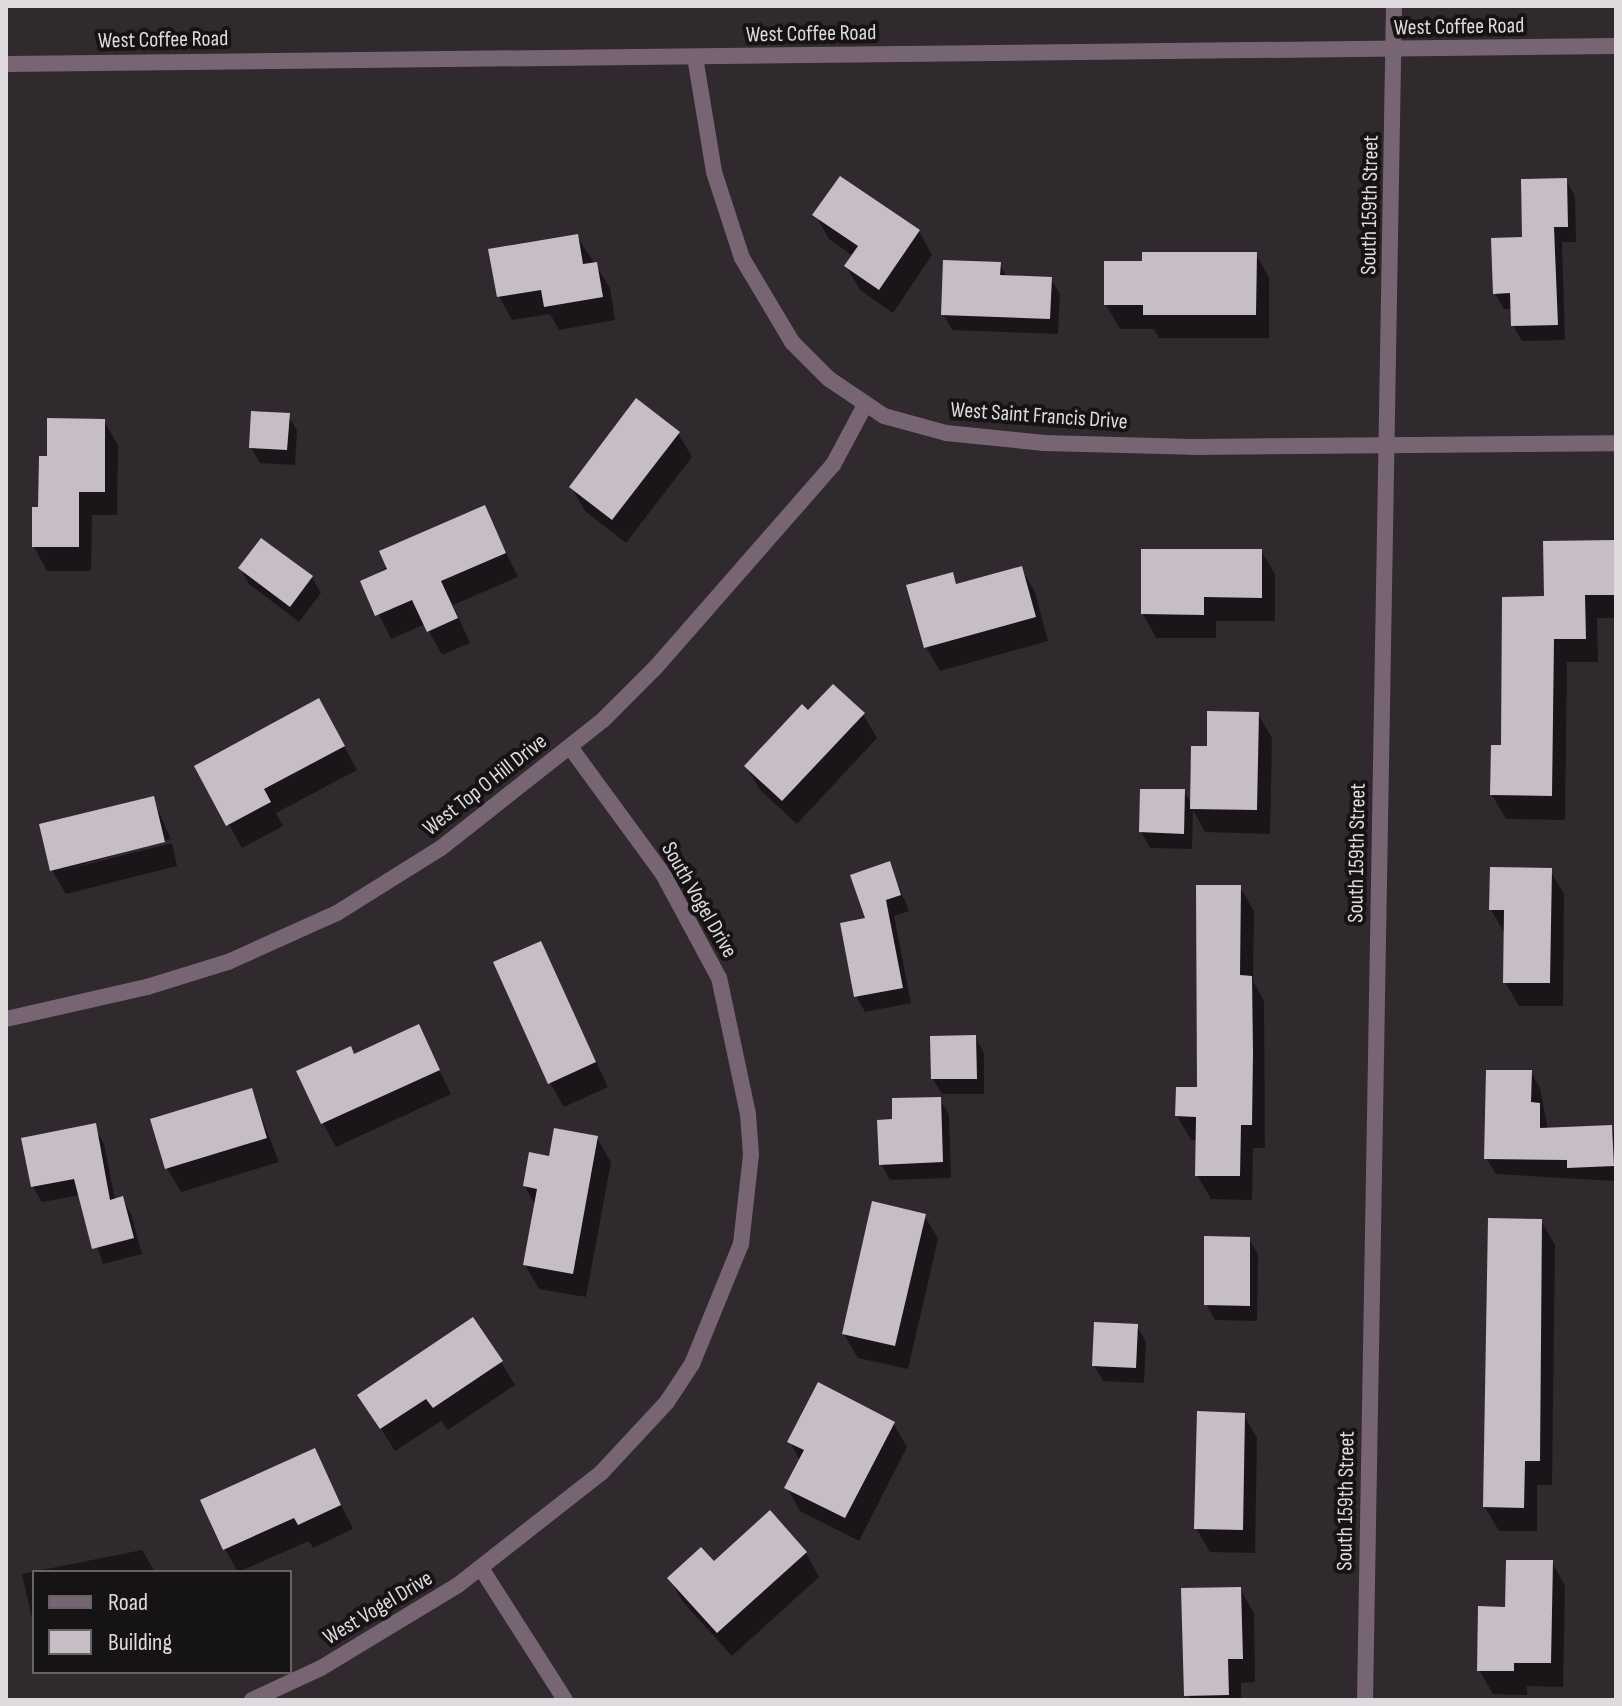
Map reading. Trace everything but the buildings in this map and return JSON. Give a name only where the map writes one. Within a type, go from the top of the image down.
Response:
[{"type":"street","name":"South 159th Street","points":[[1365,1700],[1394,6]]},
{"type":"street","name":"West Coffee Road","points":[[6,64],[1616,46]]},
{"type":"street","name":"West Saint Francis Drive","points":[[695,57],[714,172],[742,258],[792,342],[865,405],[946,433],[1044,443],[1385,446],[1616,443]]},
{"type":"street","name":"West Top O Hill Drive","points":[[6,1019],[147,987],[299,932],[441,848],[570,747],[656,667],[753,560],[833,465],[865,405]]},
{"type":"street","name":"South Vogel Drive","points":[[481,1568],[568,1502],[667,1402],[713,1325],[741,1244],[748,1201],[747,1100],[719,978],[663,874],[570,747]]},
{"type":"street","name":"West Vogel Drive","points":[[252,1700],[321,1668],[481,1568]]},
{"type":"street","points":[[481,1568],[565,1700]]}]
